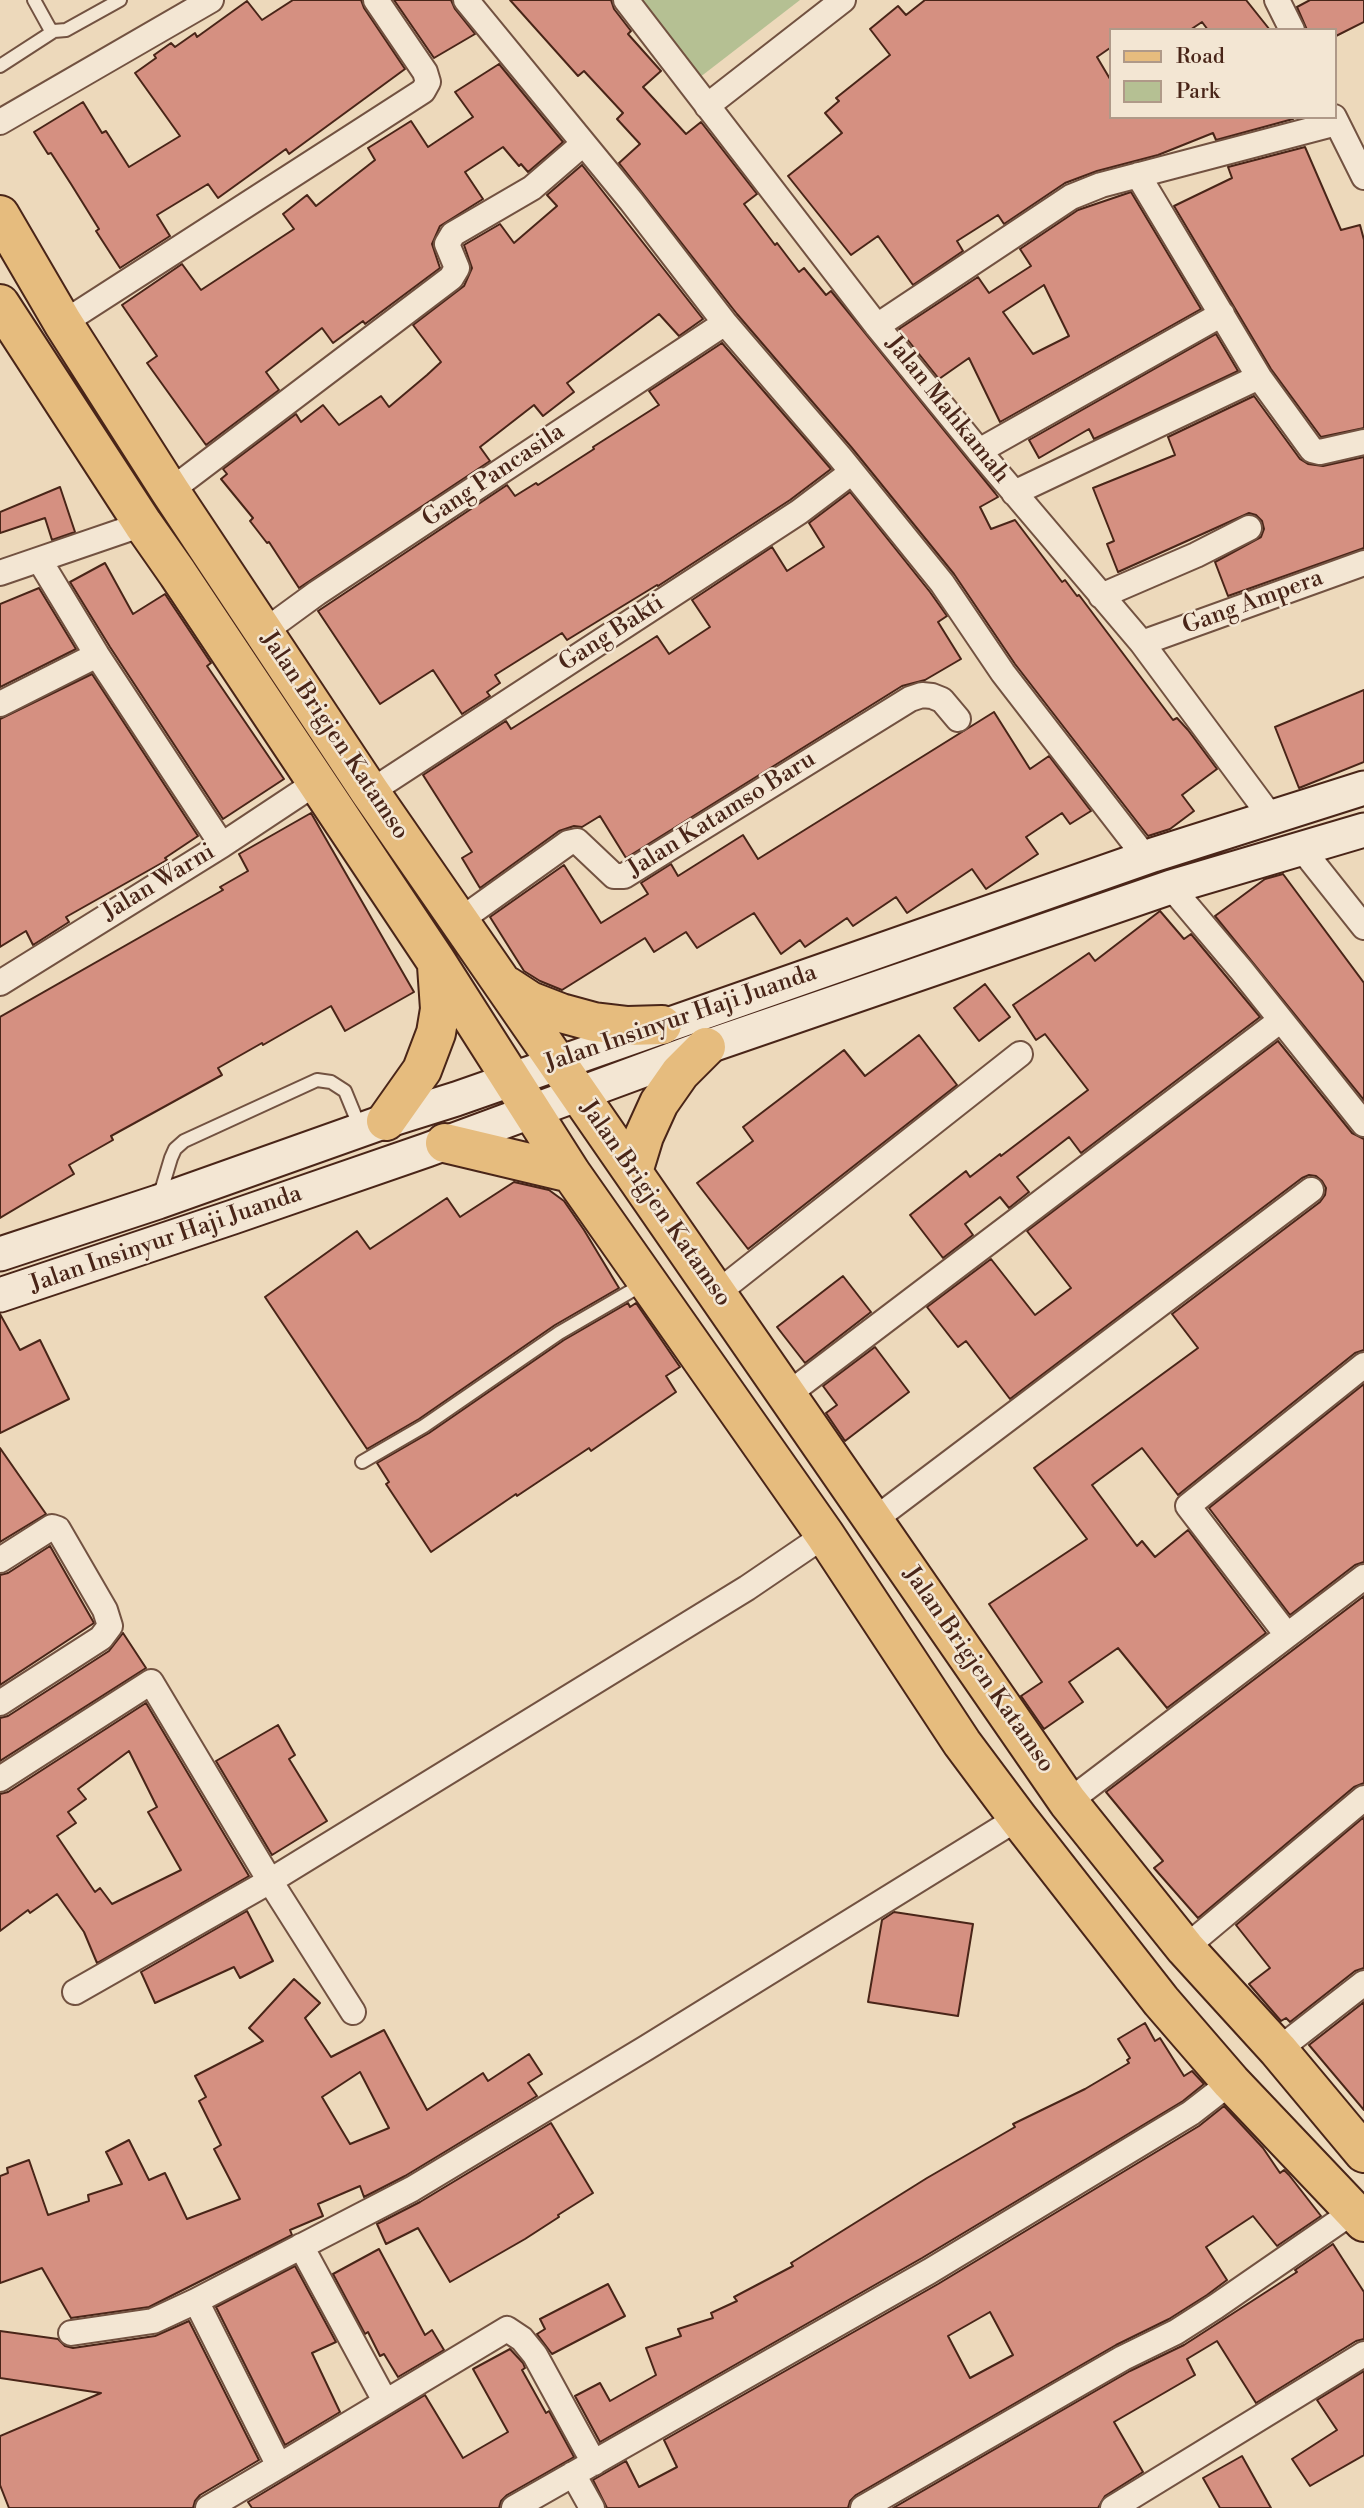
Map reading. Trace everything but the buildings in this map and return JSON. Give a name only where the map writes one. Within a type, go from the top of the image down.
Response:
[{"type":"main road","name":"Jalan Brigjen Katamso","points":[[0,215],[63,323],[170,491],[370,792],[1068,1802],[1185,1948],[1363,2149]]},
{"type":"main road","name":"Jalan Brigjen Katamso","points":[[0,304],[142,524],[436,961],[571,1173],[825,1535],[962,1743],[1161,2001],[1231,2082],[1359,2216]]},
{"type":"main road","points":[[178,574],[212,556]]},
{"type":"main road","name":"Jalan Insinyur Haji Juanda","points":[[0,1254],[158,1202],[1146,858],[1364,788]]},
{"type":"main road","name":"Jalan Insinyur Haji Juanda","points":[[0,1296],[445,1143],[706,1046],[1171,887],[1364,830]]},
{"type":"main road","points":[[374,1126],[422,1070],[436,1033],[440,1009],[436,961]]},
{"type":"main road","points":[[502,982],[530,1000],[594,1022],[628,1026],[662,1025]]},
{"type":"main road","points":[[633,1171],[644,1136],[659,1103],[680,1073],[706,1046]]},
{"type":"main road","points":[[445,1143],[571,1173]]},
{"type":"street","points":[[0,121],[211,0]]},
{"type":"street","points":[[63,323],[423,91],[428,82],[425,72],[376,0]]},
{"type":"street","points":[[466,0],[631,201],[725,323],[942,583],[1003,673],[1146,858]]},
{"type":"street","name":"Jalan Mahkamah","points":[[626,0],[877,326],[979,452],[1142,643],[1271,817]]},
{"type":"street","points":[[707,106],[843,0]]},
{"type":"street","points":[[1277,0],[1291,28]]},
{"type":"street","points":[[877,326],[1070,197],[1101,185],[1336,120],[1364,177]]},
{"type":"street","points":[[170,491],[451,278],[457,268],[447,244],[453,234],[532,188],[583,144]]},
{"type":"street","points":[[1138,175],[1259,377],[1312,450],[1320,452],[1364,442]]},
{"type":"street","points":[[979,452],[1222,314]]},
{"type":"street","name":"Gang Pancasila","points":[[265,631],[328,586],[725,323]]},
{"type":"street","points":[[1014,493],[1259,377]]},
{"type":"street","name":"Gang Bakti","points":[[370,792],[799,512],[852,472]]},
{"type":"street","points":[[0,573],[142,524]]},
{"type":"street","points":[[1101,596],[1196,555],[1249,528]]},
{"type":"street","points":[[40,561],[97,656],[222,845]]},
{"type":"street","name":"Gang Ampera","points":[[1142,643],[1364,564]]},
{"type":"street","points":[[0,704],[97,656]]},
{"type":"street","name":"Jalan Katamso Baru","points":[[460,921],[568,843],[578,841],[614,876],[624,876],[910,699],[922,695],[942,700],[958,719]]},
{"type":"street","name":"Jalan Warni","points":[[0,983],[222,845],[317,782]]},
{"type":"street","points":[[1303,849],[1356,904],[1364,927]]},
{"type":"street","points":[[1171,887],[1364,1124]]},
{"type":"street","points":[[786,1395],[1280,1020]]},
{"type":"street","points":[[717,1293],[1020,1054]]},
{"type":"street","points":[[874,1520],[1311,1190]]},
{"type":"street","points":[[1287,1635],[1188,1506],[1364,1365]]},
{"type":"street","points":[[0,1560],[52,1527],[58,1529],[105,1609],[110,1626],[101,1638],[0,1703]]},
{"type":"street","points":[[75,1992],[270,1881],[747,1588],[825,1535]]},
{"type":"street","points":[[1068,1802],[1364,1577]]},
{"type":"street","points":[[0,1779],[151,1682],[270,1881],[353,2012]]},
{"type":"street","points":[[1185,1948],[1364,1798]]},
{"type":"street","points":[[71,2333],[153,2322],[424,2182],[1018,1818]]},
{"type":"street","points":[[1278,2050],[1364,1983]]},
{"type":"street","points":[[514,2508],[930,2271],[1191,2113],[1231,2082]]},
{"type":"street","points":[[863,2508],[1123,2358],[1176,2332],[1359,2216]]},
{"type":"street","points":[[301,2246],[384,2401]]},
{"type":"street","points":[[197,2301],[278,2466]]},
{"type":"street","points":[[213,2507],[384,2401],[507,2329],[522,2339],[535,2355],[584,2468],[592,2508]]},
{"type":"street","points":[[1113,2508],[1364,2354]]},
{"type":"lane","points":[[34,0],[50,29],[54,31]]},
{"type":"lane","points":[[0,66],[54,31],[66,30],[120,0]]},
{"type":"lane","points":[[158,1202],[171,1158],[175,1149],[184,1141],[317,1080],[331,1082],[345,1091],[374,1126]]},
{"type":"lane","points":[[362,1462],[424,1426],[559,1333],[648,1281]]},
{"type":"green space","points":[[636,0],[800,0],[695,81]]}]
